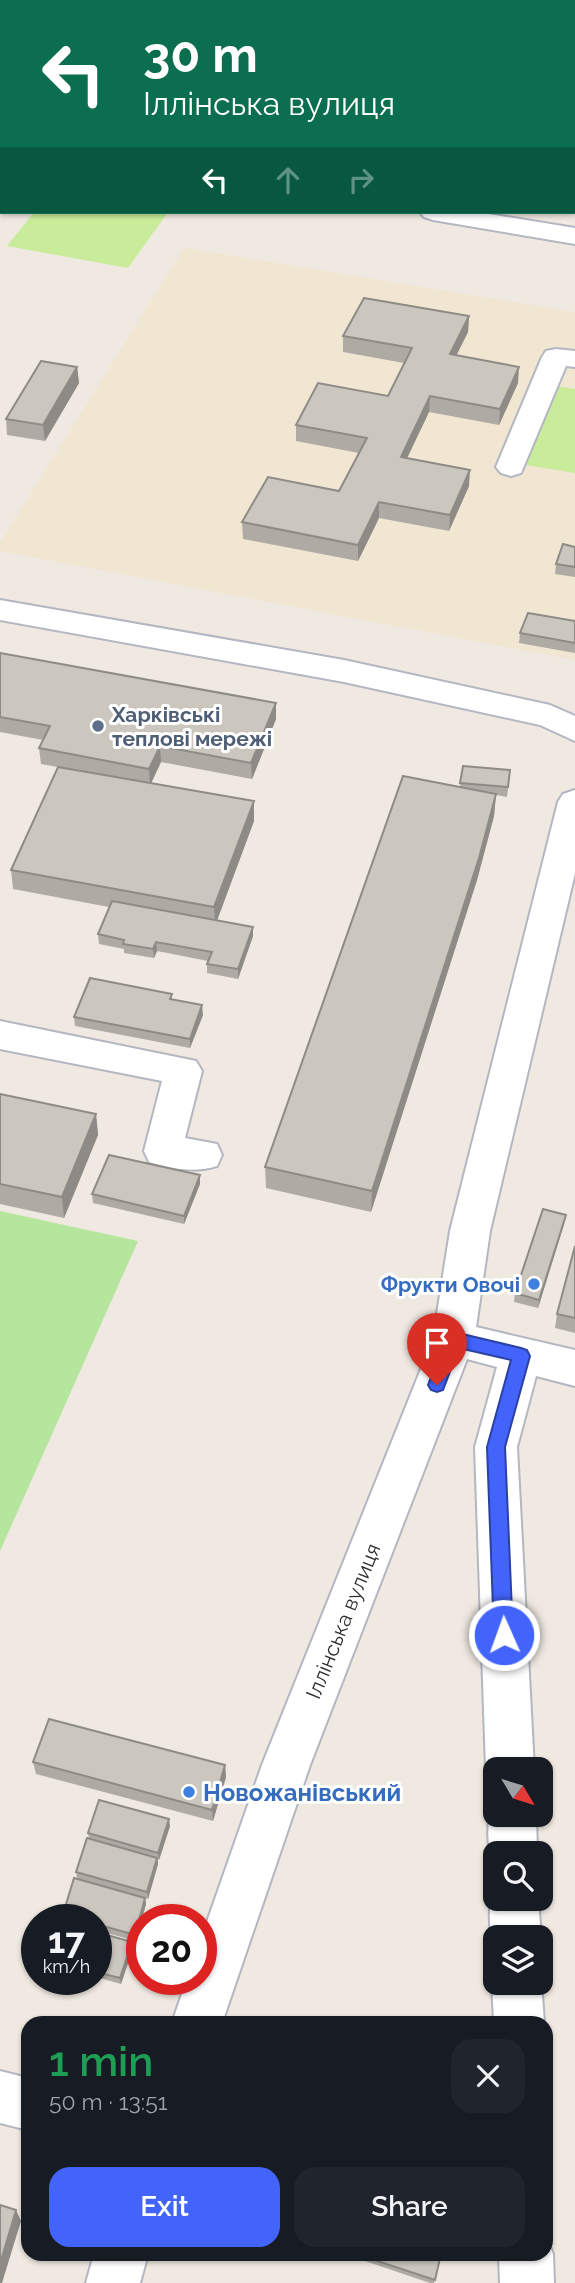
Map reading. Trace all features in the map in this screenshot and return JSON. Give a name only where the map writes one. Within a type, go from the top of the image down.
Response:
[{"type":"street","points":[[445,214],[575,236]]},
{"type":"street","points":[[511,467],[556,357],[575,359]]},
{"type":"street","points":[[0,610],[344,671],[550,716],[575,730]]},
{"type":"street","name":"Іллінська вулиця","points":[[199,2016],[286,1765],[454,1339],[470,1231],[575,802]]},
{"type":"street","points":[[0,1035],[183,1070],[163,1151],[203,1156]]},
{"type":"street","points":[[454,1339],[575,1368]]},
{"type":"street","points":[[509,1757],[496,1447],[521,1356]]},
{"type":"street","points":[[518,1995],[519,2016]]},
{"type":"street","points":[[0,2096],[21,2103]]},
{"type":"street","points":[[113,2283],[119,2261]]},
{"type":"street","points":[[526,2261],[527,2283]]},
{"type":"shaded area","points":[[184,248],[575,312],[575,660],[0,551],[0,543]]},
{"type":"green space","points":[[32,214],[167,214],[128,268],[7,246]]},
{"type":"green space","points":[[554,386],[575,389],[575,473],[526,465]]},
{"type":"green space","points":[[0,1211],[138,1241],[0,1551]]},
{"type":"building","points":[[364,298],[469,316],[450,354],[519,367],[500,409],[430,396],[401,457],[470,470],[450,515],[379,502],[358,545],[242,522],[268,477],[339,491],[367,438],[296,425],[318,383],[388,396],[412,348],[343,336]]},
{"type":"building","points":[[41,361],[77,367],[43,425],[6,419]]},
{"type":"building","points":[[563,544],[575,547],[575,567],[556,564]]},
{"type":"building","points":[[528,613],[575,621],[575,643],[520,633]]},
{"type":"building","points":[[0,653],[276,703],[251,763],[160,746],[149,769],[39,748],[50,726],[0,717]]},
{"type":"building","points":[[463,766],[510,770],[508,787],[460,783]]},
{"type":"building","points":[[58,767],[254,801],[214,907],[11,870]]},
{"type":"building","points":[[403,776],[496,794],[479,858],[372,1191],[265,1167]]},
{"type":"building","points":[[112,901],[253,927],[238,969],[207,964],[212,952],[156,942],[153,949],[123,944],[124,940],[98,934]]},
{"type":"building","points":[[90,978],[172,994],[170,999],[202,1005],[190,1039],[74,1017]]},
{"type":"building","points":[[0,1094],[96,1114],[62,1197],[0,1184]]},
{"type":"building","points":[[109,1155],[200,1175],[184,1216],[92,1194]]},
{"type":"building","points":[[543,1209],[566,1215],[539,1300],[515,1293]]},
{"type":"building","points":[[575,1246],[575,1318],[557,1314]]},
{"type":"building","points":[[49,1719],[225,1765],[212,1810],[33,1762]]},
{"type":"building","points":[[99,1800],[169,1819],[158,1853],[88,1833]]},
{"type":"building","points":[[87,1838],[157,1858],[147,1892],[76,1872]]},
{"type":"building","points":[[74,1878],[145,1898],[143,1904],[126,1904],[126,1932],[112,1929],[112,1904],[66,1904]]},
{"type":"building","points":[[112,1936],[126,1940],[126,1960],[120,1978],[112,1976]]},
{"type":"building","points":[[0,2205],[16,2210],[0,2264]]},
{"type":"building","points":[[377,2261],[439,2261],[435,2280]]},
{"type":"place","name":"Харківські теплові мережі","points":[[98,726]]},
{"type":"place","name":"Фрукти Овочі","points":[[534,1284]]},
{"type":"place","name":"Новожанівський","points":[[189,1792]]},
{"type":"route","points":[[437,1385],[454,1339],[521,1356],[496,1447],[504,1635]]}]
